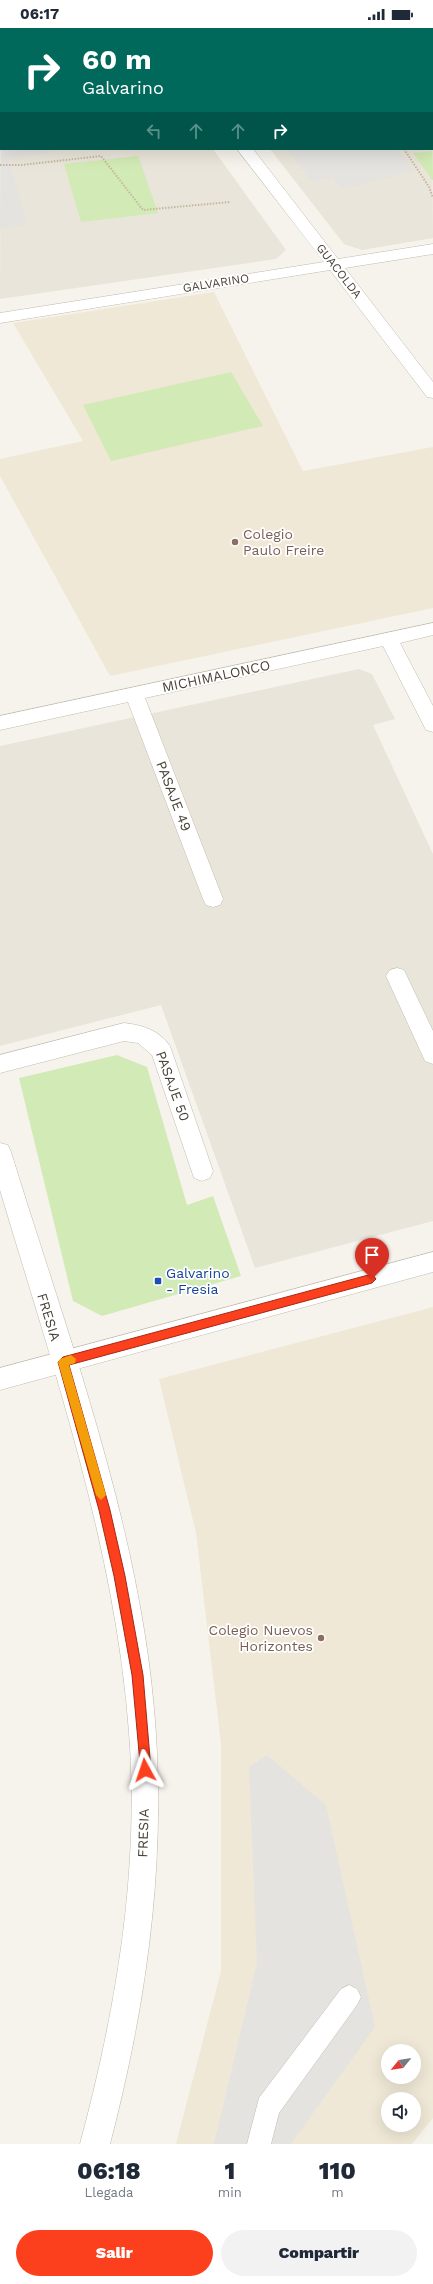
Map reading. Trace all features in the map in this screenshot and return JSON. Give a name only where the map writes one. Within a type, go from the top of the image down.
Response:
[{"type":"street","name":"GUACOLDA","points":[[246,150],[433,393]]},
{"type":"street","name":"GALVARINO","points":[[0,318],[433,249]]},
{"type":"street","name":"MICHIMALONCO","points":[[0,723],[433,629]]},
{"type":"street","points":[[389,639],[433,725]]},
{"type":"street","name":"PASAJE 49","points":[[134,694],[213,899]]},
{"type":"street","points":[[397,976],[433,1055]]},
{"type":"street","name":"PASAJE 50","points":[[0,1064],[124,1032],[148,1037],[158,1045],[162,1052],[202,1171]]},
{"type":"street","name":"FRESIA","points":[[0,1152],[63,1362],[105,1510],[137,1675],[145,1770],[144,1848],[138,1926],[127,2008],[108,2099],[95,2144]]},
{"type":"street","points":[[0,1379],[433,1262]]},
{"type":"lane","points":[[259,2144],[268,2107],[349,1997]]},
{"type":"path","points":[[405,150],[429,187],[433,198]]},
{"type":"path","points":[[0,165],[21,165],[101,156],[143,210],[230,202]]},
{"type":"shaded area","points":[[1,150],[214,150],[286,250],[276,259],[0,299]]},
{"type":"shaded area","points":[[1,150],[51,150],[52,153],[9,158],[27,225],[0,229]]},
{"type":"shaded area","points":[[271,150],[432,150],[433,238],[362,250],[344,244]]},
{"type":"shaded area","points":[[288,150],[398,150],[414,171],[341,189],[333,176],[312,182]]},
{"type":"shaded area","name":"Colegio Paulo Freire","points":[[214,292],[303,471],[433,447],[433,608],[110,676],[0,476],[0,459],[83,441],[13,323]]},
{"type":"shaded area","points":[[359,669],[372,674],[395,719],[373,725],[433,854],[433,1221],[255,1268],[161,1005],[0,1046],[0,746]]},
{"type":"shaded area","name":"Colegio Nuevos Horizontes","points":[[433,1307],[433,2118],[412,2144],[176,2144],[221,1971],[221,1744],[196,1533],[159,1379]]},
{"type":"shaded area","points":[[267,1755],[326,1805],[375,2027],[291,2144],[214,2144],[257,1963],[249,1767]]},
{"type":"green space","points":[[433,150],[433,180],[413,153]]},
{"type":"green space","points":[[138,156],[158,213],[81,222],[64,164]]},
{"type":"green space","points":[[231,372],[263,426],[111,461],[83,405]]},
{"type":"green space","points":[[117,1055],[147,1067],[187,1205],[213,1196],[241,1276],[102,1316],[73,1301],[19,1078]]},
{"type":"slow traffic","points":[[71,1359],[63,1362],[101,1495]]},
{"type":"place","name":"Colegio Paulo Freire","points":[[235,542]]},
{"type":"place","name":"Galvarino - Fresia","points":[[158,1281]]},
{"type":"place","name":"Colegio Nuevos Horizontes","points":[[321,1638]]},
{"type":"route","points":[[145,1770],[137,1675],[119,1576],[105,1510],[63,1362],[372,1279]]}]
